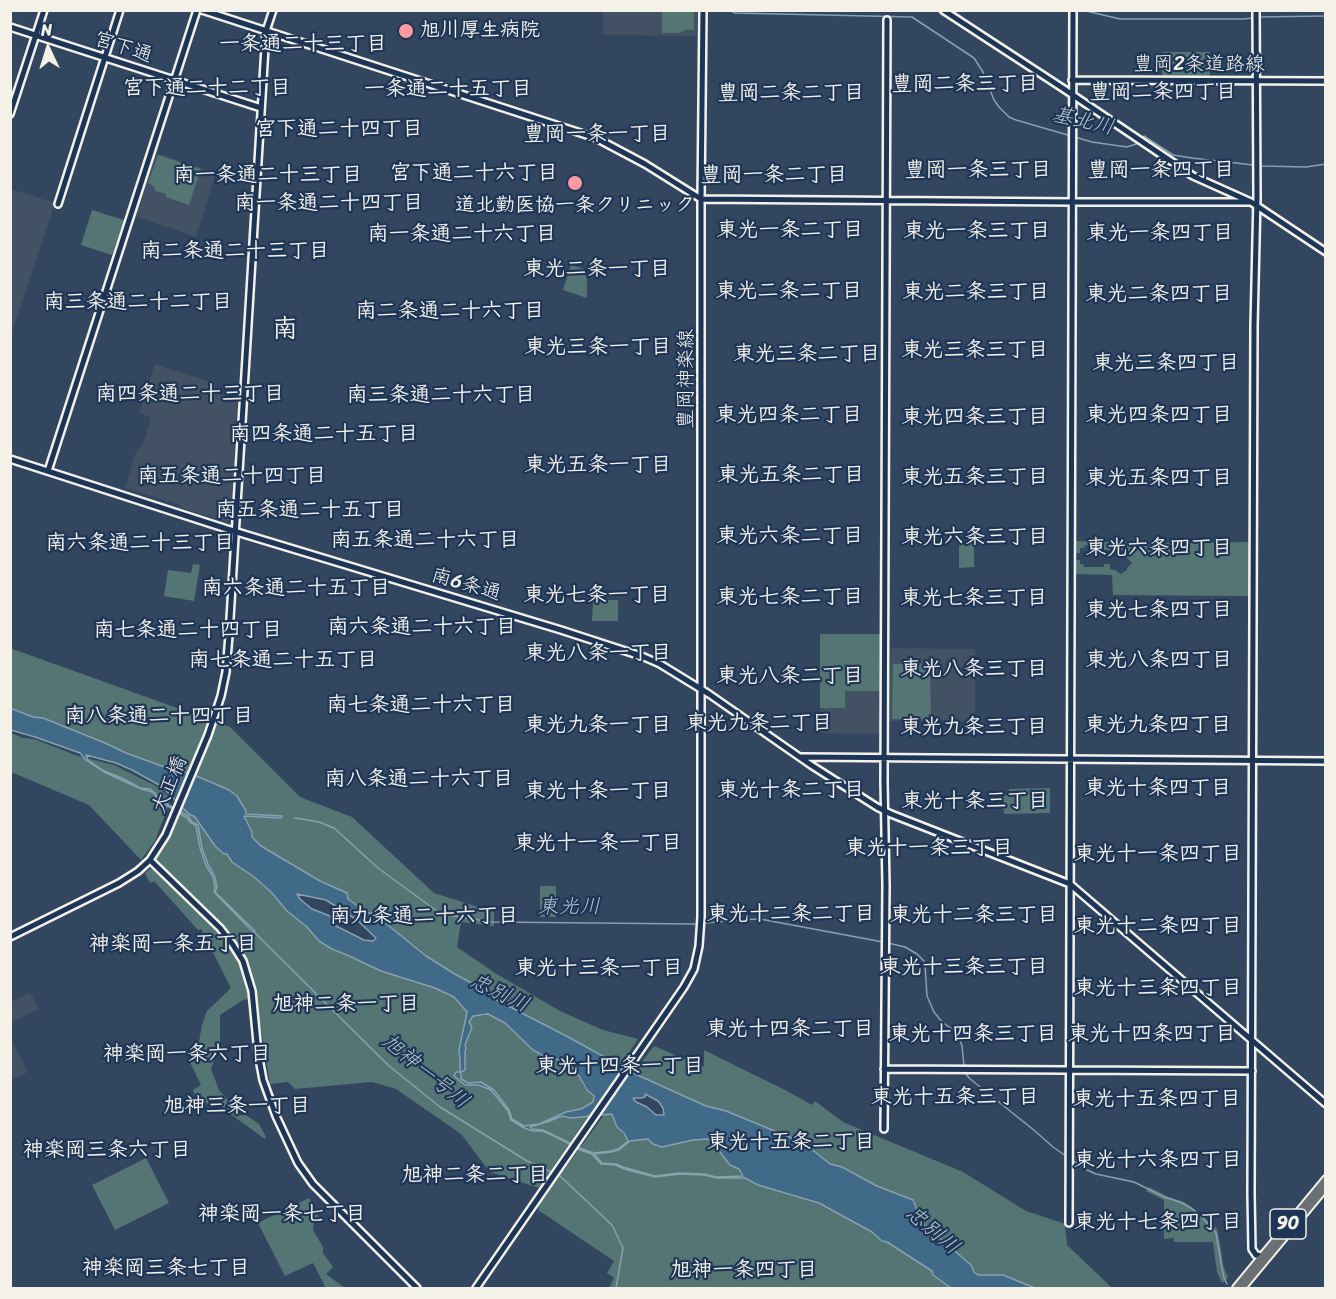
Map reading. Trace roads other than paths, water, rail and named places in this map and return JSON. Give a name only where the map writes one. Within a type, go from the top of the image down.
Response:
[{"type":"main road","name":"90","points":[[1236,1288],[1326,1179]]},
{"type":"main road","name":"90","points":[[1242,1288],[1326,1187]]},
{"type":"street","points":[[10,114],[44,10]]},
{"type":"street","points":[[58,204],[120,10]]},
{"type":"street","points":[[48,471],[196,10]]},
{"type":"street","points":[[202,10],[597,138],[645,164],[701,199],[1254,204]]},
{"type":"street","name":"大正橋","points":[[10,938],[118,883],[138,871],[150,860],[166,835],[208,735],[221,696],[226,672],[236,531],[266,31],[273,10]]},
{"type":"street","name":"豊岡神楽線","points":[[476,1288],[684,987],[694,969],[699,946],[701,917],[703,10]]},
{"type":"street","points":[[943,10],[1193,176],[1254,204],[1326,252]]},
{"type":"street","points":[[1069,1223],[1072,11]]},
{"type":"street","points":[[1256,14],[1252,1249],[1256,1255],[1262,1256]]},
{"type":"street","points":[[884,1129],[887,20]]},
{"type":"street","name":"宮下通","points":[[10,27],[261,108]]},
{"type":"street","name":"豊岡2条道路線","points":[[1072,80],[1326,81]]},
{"type":"street","name":"南6条通","points":[[10,459],[352,568],[497,610],[644,657],[669,669],[884,811],[1071,884],[1326,1104]]},
{"type":"street","points":[[801,757],[1326,760]]},
{"type":"street","points":[[150,860],[220,928],[243,961],[252,991],[263,1080],[276,1116],[298,1163],[312,1184],[417,1288]]},
{"type":"street","points":[[884,1069],[1252,1071]]},
{"type":"water","points":[[10,708],[33,717],[43,718],[126,753],[170,769],[174,768],[229,790],[237,796],[246,814],[282,816],[281,818],[244,816],[252,837],[261,846],[320,881],[347,893],[348,899],[368,913],[373,913],[426,956],[479,987],[489,996],[633,1073],[706,1106],[726,1111],[804,1143],[830,1164],[842,1167],[877,1186],[913,1200],[923,1224],[971,1265],[978,1275],[1003,1275],[1035,1288],[951,1288],[933,1275],[932,1271],[882,1241],[872,1232],[819,1203],[758,1185],[745,1178],[717,1178],[680,1174],[655,1177],[616,1165],[601,1164],[592,1154],[543,1131],[524,1128],[511,1120],[508,1111],[491,1090],[479,1085],[465,1085],[454,1076],[456,1072],[460,1072],[459,1050],[467,1012],[454,997],[435,988],[381,971],[319,941],[307,927],[287,911],[271,892],[215,846],[195,817],[189,814],[161,786],[116,763],[86,755],[88,760],[104,771],[140,788],[150,789],[155,793],[158,799],[188,816],[198,825],[202,848],[215,877],[217,888],[215,892],[255,931],[254,933],[214,892],[213,877],[200,848],[196,826],[187,818],[158,800],[154,793],[141,789],[104,772],[86,760],[80,753],[11,730]],"holes":[[[297,894],[326,900],[357,920],[376,938],[373,941],[364,940],[336,926],[330,916],[312,909]],[[488,1014],[505,1023],[533,1050],[544,1056],[560,1060],[575,1069],[587,1090],[594,1096],[593,1102],[581,1109],[566,1112],[539,1124],[524,1126],[512,1119],[509,1110],[494,1090],[481,1082],[468,1083],[461,1079],[461,1072],[465,1070],[465,1045],[472,1027],[469,1022],[473,1016]],[[645,1094],[658,1101],[663,1108],[664,1115],[656,1115],[633,1098],[645,1097]],[[612,1114],[617,1127],[628,1141],[618,1149],[594,1153],[543,1130],[530,1127],[562,1116],[571,1118]],[[648,1139],[653,1144],[662,1147],[708,1139],[730,1165],[739,1169],[743,1176],[716,1177],[679,1173],[655,1176],[616,1164],[602,1163],[594,1154],[619,1150],[630,1141]]]},
{"type":"waterway","name":"基北川","points":[[730,10],[735,13],[912,17],[974,58],[983,72],[994,100],[1009,117],[1092,142],[1127,147],[1138,141]]},
{"type":"waterway","points":[[1082,10],[1120,19],[1253,18]]},
{"type":"waterway","points":[[1257,17],[1326,16]]},
{"type":"waterway","name":"基北川","points":[[1141,138],[1144,136],[1173,155],[1192,158],[1262,166],[1306,167],[1326,164]]},
{"type":"waterway","name":"東光川","points":[[295,818],[319,822],[334,828],[378,868],[441,914],[492,922],[695,924]]},
{"type":"waterway","name":"東光川","points":[[706,923],[760,919],[883,942]]},
{"type":"waterway","name":"旭神一号川","points":[[254,932],[388,1065],[440,1107],[527,1161],[554,1173]]},
{"type":"waterway","name":"東光川","points":[[888,943],[905,947],[924,961],[927,996],[934,1012],[959,1037],[964,1066]]},
{"type":"waterway","name":"東光川","points":[[964,1071],[969,1078],[1066,1156]]},
{"type":"waterway","name":"東光川","points":[[1072,1160],[1096,1174],[1134,1182],[1191,1208],[1216,1233],[1227,1284]]},
{"type":"waterway","name":"旭神一号川","points":[[559,1175],[612,1225],[623,1248],[616,1288]]},
{"type":"place","name":"旭川厚生病院","points":[[406,31]]},
{"type":"place","name":"道北勤医協一条クリニック","points":[[575,183]]},
{"type":"district","name":"一条通二十三丁目","points":[[303,45]]},
{"type":"district","name":"豊岡二条三丁目","points":[[965,85]]},
{"type":"district","name":"宮下通二十二丁目","points":[[207,89]]},
{"type":"district","name":"一条通二十五丁目","points":[[448,90]]},
{"type":"district","name":"豊岡二条四丁目","points":[[1163,93]]},
{"type":"district","name":"豊岡二条二丁目","points":[[791,94]]},
{"type":"district","name":"宮下通二十四丁目","points":[[339,130]]},
{"type":"district","name":"豊岡一条一丁目","points":[[597,135]]},
{"type":"district","name":"豊岡一条三丁目","points":[[978,171]]},
{"type":"district","name":"豊岡一条四丁目","points":[[1161,171]]},
{"type":"district","name":"宮下通二十六丁目","points":[[474,174]]},
{"type":"district","name":"南一条通二十三丁目","points":[[268,176]]},
{"type":"district","name":"豊岡一条二丁目","points":[[774,176]]},
{"type":"district","name":"南一条通二十四丁目","points":[[329,204]]},
{"type":"district","name":"東光一条二丁目","points":[[790,231]]},
{"type":"district","name":"東光一条三丁目","points":[[977,232]]},
{"type":"district","name":"東光一条四丁目","points":[[1160,234]]},
{"type":"district","name":"南一条通二十六丁目","points":[[462,235]]},
{"type":"district","name":"南二条通二十三丁目","points":[[235,252]]},
{"type":"district","name":"東光二条一丁目","points":[[597,270]]},
{"type":"district","name":"東光二条二丁目","points":[[789,292]]},
{"type":"district","name":"東光二条三丁目","points":[[976,293]]},
{"type":"district","name":"東光二条四丁目","points":[[1159,295]]},
{"type":"district","name":"南三条通二十二丁目","points":[[138,303]]},
{"type":"district","name":"南二条通二十六丁目","points":[[450,312]]},
{"type":"district","name":"南","points":[[285,330]]},
{"type":"district","name":"東光三条一丁目","points":[[598,348]]},
{"type":"district","name":"東光三条三丁目","points":[[975,351]]},
{"type":"district","name":"東光三条二丁目","points":[[807,355]]},
{"type":"district","name":"東光三条四丁目","points":[[1166,364]]},
{"type":"district","name":"南四条通二十三丁目","points":[[190,395]]},
{"type":"district","name":"南三条通二十六丁目","points":[[441,396]]},
{"type":"district","name":"東光四条二丁目","points":[[789,416]]},
{"type":"district","name":"東光四条四丁目","points":[[1159,416]]},
{"type":"district","name":"東光四条三丁目","points":[[975,418]]},
{"type":"district","name":"南四条通二十五丁目","points":[[324,435]]},
{"type":"district","name":"東光五条一丁目","points":[[598,466]]},
{"type":"district","name":"東光五条二丁目","points":[[791,476]]},
{"type":"district","name":"南五条通二十四丁目","points":[[232,477]]},
{"type":"district","name":"東光五条三丁目","points":[[975,478]]},
{"type":"district","name":"東光五条四丁目","points":[[1159,479]]},
{"type":"district","name":"南五条通二十五丁目","points":[[310,511]]},
{"type":"district","name":"東光六条二丁目","points":[[790,537]]},
{"type":"district","name":"東光六条三丁目","points":[[975,538]]},
{"type":"district","name":"南五条通二十六丁目","points":[[425,541]]},
{"type":"district","name":"南六条通二十三丁目","points":[[140,544]]},
{"type":"district","name":"東光六条四丁目","points":[[1159,549]]},
{"type":"district","name":"南六条通二十五丁目","points":[[296,589]]},
{"type":"district","name":"東光七条一丁目","points":[[597,596]]},
{"type":"district","name":"東光七条二丁目","points":[[790,598]]},
{"type":"district","name":"東光七条三丁目","points":[[974,599]]},
{"type":"district","name":"東光七条四丁目","points":[[1159,611]]},
{"type":"district","name":"南六条通二十六丁目","points":[[422,628]]},
{"type":"district","name":"南七条通二十四丁目","points":[[188,631]]},
{"type":"district","name":"東光八条一丁目","points":[[598,654]]},
{"type":"district","name":"南七条通二十五丁目","points":[[283,661]]},
{"type":"district","name":"東光八条四丁目","points":[[1159,661]]},
{"type":"district","name":"東光八条三丁目","points":[[974,670]]},
{"type":"district","name":"東光八条二丁目","points":[[790,677]]},
{"type":"district","name":"南七条通二十六丁目","points":[[421,706]]},
{"type":"district","name":"南八条通二十四丁目","points":[[159,717]]},
{"type":"district","name":"東光九条二丁目","points":[[759,724]]},
{"type":"district","name":"東光九条一丁目","points":[[598,726]]},
{"type":"district","name":"東光九条四丁目","points":[[1158,726]]},
{"type":"district","name":"東光九条三丁目","points":[[974,728]]},
{"type":"district","name":"南八条通二十六丁目","points":[[419,780]]},
{"type":"district","name":"東光十条四丁目","points":[[1158,789]]},
{"type":"district","name":"東光十条二丁目","points":[[791,791]]},
{"type":"district","name":"東光十条一丁目","points":[[598,792]]},
{"type":"district","name":"東光十条三丁目","points":[[975,802]]},
{"type":"district","name":"東光十一条一丁目","points":[[598,844]]},
{"type":"district","name":"東光十一条三丁目","points":[[929,849]]},
{"type":"district","name":"東光十一条四丁目","points":[[1158,855]]},
{"type":"district","name":"東光十二条二丁目","points":[[791,915]]},
{"type":"district","name":"東光十二条三丁目","points":[[974,916]]},
{"type":"district","name":"南九条通二十六丁目","points":[[424,917]]},
{"type":"district","name":"東光十二条四丁目","points":[[1158,927]]},
{"type":"district","name":"神楽岡一条五丁目","points":[[173,945]]},
{"type":"district","name":"東光十三条三丁目","points":[[964,968]]},
{"type":"district","name":"東光十三条一丁目","points":[[599,969]]},
{"type":"district","name":"東光十三条四丁目","points":[[1158,989]]},
{"type":"district","name":"旭神二条一丁目","points":[[346,1005]]},
{"type":"district","name":"東光十四条二丁目","points":[[790,1030]]},
{"type":"district","name":"東光十四条三丁目","points":[[973,1035]]},
{"type":"district","name":"東光十四条四丁目","points":[[1152,1035]]},
{"type":"district","name":"神楽岡一条六丁目","points":[[187,1055]]},
{"type":"district","name":"東光十四条一丁目","points":[[620,1067]]},
{"type":"district","name":"東光十五条三丁目","points":[[955,1098]]},
{"type":"district","name":"東光十五条四丁目","points":[[1157,1100]]},
{"type":"district","name":"旭神三条一丁目","points":[[237,1107]]},
{"type":"district","name":"東光十五条二丁目","points":[[791,1143]]},
{"type":"district","name":"神楽岡三条六丁目","points":[[107,1151]]},
{"type":"district","name":"東光十六条四丁目","points":[[1158,1161]]},
{"type":"district","name":"旭神二条二丁目","points":[[475,1176]]},
{"type":"district","name":"神楽岡一条七丁目","points":[[282,1215]]},
{"type":"district","name":"東光十七条四丁目","points":[[1158,1223]]},
{"type":"district","name":"神楽岡三条七丁目","points":[[166,1269]]},
{"type":"district","name":"旭神一条四丁目","points":[[744,1271]]},
{"type":"water label","name":"忠別川","points":[[499,994]]},
{"type":"water label","name":"忠別川","points":[[932,1231]]}]
